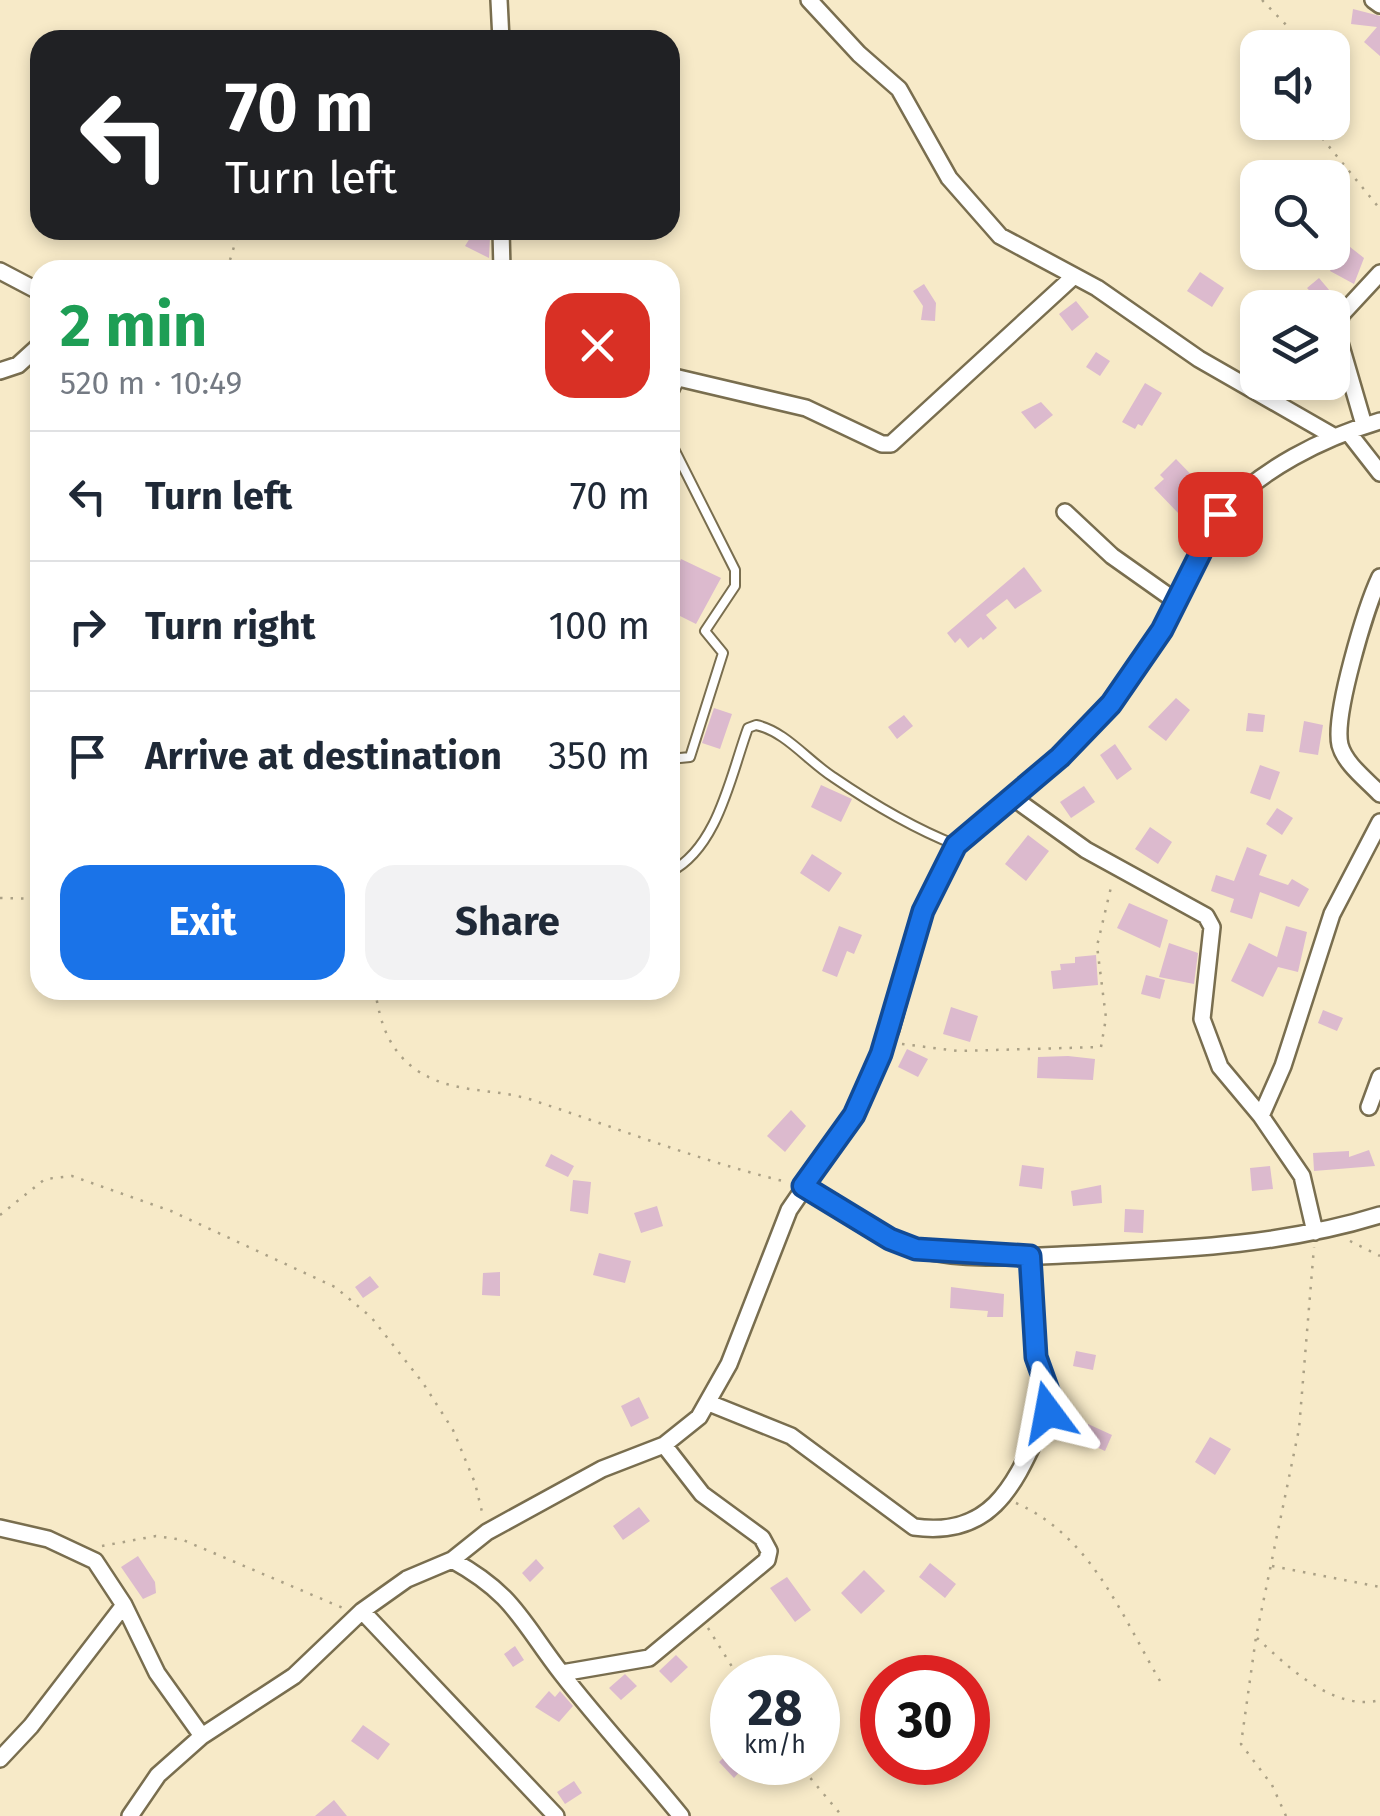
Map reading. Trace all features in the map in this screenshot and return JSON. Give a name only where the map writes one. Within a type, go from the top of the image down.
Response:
[{"type":"street","points":[[498,0],[500,30]]},
{"type":"street","points":[[809,0],[858,54],[899,89],[949,178],[1000,236],[1097,288],[1199,358],[1357,429]]},
{"type":"street","points":[[1373,0],[1380,5]]},
{"type":"street","points":[[0,271],[30,287]]},
{"type":"street","points":[[1380,273],[1342,314],[1336,329],[1357,429],[1380,474]]},
{"type":"street","points":[[680,379],[806,408],[882,444],[891,444],[1073,277]]},
{"type":"street","points":[[0,371],[18,365],[30,354]]},
{"type":"street","points":[[130,1816],[158,1776],[202,1736],[294,1676],[362,1610],[407,1579],[452,1560],[487,1532],[602,1469],[664,1445],[709,1403],[803,1186],[854,1115],[886,1041],[923,911],[956,845],[1060,757],[1111,704],[1177,602],[1220,514],[1230,503],[1263,476],[1357,429]]},
{"type":"street","points":[[1065,512],[1112,556],[1177,602]]},
{"type":"street","points":[[1380,577],[1350,671],[1339,732],[1342,751],[1380,794]]},
{"type":"street","points":[[1012,797],[1115,867],[1193,905],[1210,922],[1202,1019],[1220,1067],[1262,1116],[1302,1176],[1322,1231]]},
{"type":"street","points":[[1262,1116],[1284,1066],[1332,914],[1380,822]]},
{"type":"street","points":[[1369,1107],[1380,1077]]},
{"type":"street","points":[[803,1186],[890,1239],[916,1249],[1030,1256],[1202,1248],[1322,1231],[1380,1216]]},
{"type":"street","points":[[709,1403],[791,1436],[914,1527],[953,1525],[1006,1498],[1050,1403],[1036,1357],[1030,1256]]},
{"type":"street","points":[[562,1673],[649,1658],[764,1564],[769,1551],[762,1538],[702,1494],[664,1445]]},
{"type":"street","points":[[0,1528],[48,1539],[95,1561],[124,1605],[157,1673],[202,1736]]},
{"type":"street","points":[[452,1560],[497,1587],[518,1608],[562,1673],[681,1816]]},
{"type":"street","points":[[0,1759],[31,1726],[124,1605]]},
{"type":"street","points":[[362,1610],[556,1816]]},
{"type":"lane","points":[[680,460],[735,570],[735,586],[705,631],[723,654],[712,699],[690,757],[680,758]]},
{"type":"lane","points":[[680,866],[707,836],[748,728],[756,725],[773,731],[832,776],[922,832],[956,845]]},
{"type":"path","points":[[1262,0],[1291,30]]},
{"type":"path","points":[[1324,140],[1380,208]]},
{"type":"path","points":[[886,1041],[958,1050],[1100,1048],[1106,1018],[1097,946],[1115,867]]},
{"type":"path","points":[[0,898],[30,899]]},
{"type":"path","points":[[378,1000],[391,1046],[433,1080],[457,1089],[531,1100],[697,1159],[803,1186]]},
{"type":"path","points":[[0,1216],[45,1179],[72,1176],[172,1211],[335,1287],[396,1346],[452,1430],[475,1483],[487,1532]]},
{"type":"path","points":[[1286,1816],[1272,1784],[1241,1744],[1256,1637],[1305,1386],[1322,1231],[1380,1256]]},
{"type":"path","points":[[1006,1498],[1034,1511],[1083,1551],[1112,1593],[1160,1681]]},
{"type":"path","points":[[82,1553],[134,1538],[183,1540],[221,1553],[307,1595],[362,1610]]},
{"type":"path","points":[[1270,1566],[1380,1587]]},
{"type":"path","points":[[700,1616],[725,1655]]},
{"type":"path","points":[[1256,1637],[1323,1690],[1349,1701],[1380,1700]]},
{"type":"path","points":[[817,1785],[842,1816]]},
{"type":"building","points":[[1353,9],[1380,16],[1380,56],[1364,42],[1377,27],[1351,24]]},
{"type":"building","points":[[469,240],[490,240],[489,258],[465,246]]},
{"type":"building","points":[[1350,247],[1364,258],[1354,284],[1330,271],[1350,270]]},
{"type":"building","points":[[1200,272],[1224,288],[1212,307],[1187,291]]},
{"type":"building","points":[[1319,278],[1329,290],[1309,290]]},
{"type":"building","points":[[924,284],[936,303],[935,321],[921,320],[923,306],[913,291]]},
{"type":"building","points":[[1076,301],[1089,317],[1072,331],[1059,314]]},
{"type":"building","points":[[1096,352],[1110,361],[1100,376],[1086,367]]},
{"type":"building","points":[[1145,383],[1162,393],[1142,426],[1138,424],[1135,429],[1122,422]]},
{"type":"building","points":[[1041,402],[1053,415],[1035,429],[1021,412]]},
{"type":"building","points":[[1176,459],[1205,489],[1180,515],[1154,488],[1164,479],[1160,475]]},
{"type":"building","points":[[680,561],[721,578],[696,624],[680,616]]},
{"type":"building","points":[[1024,567],[1042,591],[1015,609],[1007,599],[986,615],[997,628],[983,640],[981,637],[968,648],[960,638],[955,643],[947,633]]},
{"type":"building","points":[[1176,698],[1190,710],[1166,741],[1148,727]]},
{"type":"building","points":[[714,708],[732,714],[720,749],[702,743]]},
{"type":"building","points":[[1248,713],[1265,715],[1263,732],[1246,731]]},
{"type":"building","points":[[904,715],[913,726],[897,739],[888,727]]},
{"type":"building","points":[[1304,721],[1323,725],[1318,755],[1299,752]]},
{"type":"building","points":[[1115,744],[1132,769],[1117,780],[1100,755]]},
{"type":"building","points":[[1260,765],[1280,772],[1270,800],[1250,793]]},
{"type":"building","points":[[821,785],[852,799],[841,822],[811,807]]},
{"type":"building","points":[[1084,786],[1095,802],[1071,818],[1060,802]]},
{"type":"building","points":[[1277,808],[1293,818],[1282,835],[1266,824]]},
{"type":"building","points":[[1150,827],[1172,842],[1158,864],[1135,849]]},
{"type":"building","points":[[1028,835],[1049,851],[1026,881],[1005,864]]},
{"type":"building","points":[[1247,847],[1267,855],[1259,875],[1288,885],[1292,879],[1309,889],[1299,907],[1260,892],[1252,919],[1230,912],[1234,899],[1211,891],[1216,875],[1234,881]]},
{"type":"building","points":[[812,854],[842,873],[829,892],[800,873]]},
{"type":"building","points":[[1129,903],[1168,920],[1160,948],[1117,928]]},
{"type":"building","points":[[839,926],[862,935],[854,954],[847,951],[837,977],[822,971]]},
{"type":"building","points":[[1286,926],[1307,932],[1298,972],[1278,967],[1263,997],[1231,981],[1249,943],[1277,957]]},
{"type":"building","points":[[1169,943],[1198,953],[1194,984],[1159,977]]},
{"type":"building","points":[[1096,955],[1098,985],[1053,989],[1051,971],[1061,970],[1060,964],[1075,963],[1075,957]]},
{"type":"building","points":[[1146,975],[1165,980],[1160,999],[1141,994]]},
{"type":"building","points":[[951,1007],[978,1016],[970,1042],[943,1034]]},
{"type":"building","points":[[1323,1010],[1343,1018],[1337,1031],[1318,1023]]},
{"type":"building","points":[[907,1049],[928,1059],[918,1077],[898,1067]]},
{"type":"building","points":[[1038,1057],[1095,1059],[1093,1080],[1037,1078]]},
{"type":"building","points":[[791,1110],[806,1126],[785,1152],[767,1136]]},
{"type":"building","points":[[1369,1150],[1375,1166],[1314,1171],[1313,1153],[1349,1151],[1349,1157]]},
{"type":"building","points":[[551,1154],[574,1166],[568,1177],[545,1166]]},
{"type":"building","points":[[1022,1165],[1044,1168],[1042,1189],[1019,1186]]},
{"type":"building","points":[[1270,1166],[1273,1189],[1252,1191],[1250,1168]]},
{"type":"building","points":[[573,1180],[591,1182],[588,1214],[570,1211]]},
{"type":"building","points":[[1101,1185],[1102,1203],[1073,1206],[1071,1191]]},
{"type":"building","points":[[657,1206],[663,1226],[641,1233],[634,1213]]},
{"type":"building","points":[[1125,1209],[1144,1210],[1143,1233],[1124,1232]]},
{"type":"building","points":[[599,1253],[631,1261],[625,1283],[593,1275]]},
{"type":"building","points":[[500,1272],[500,1296],[482,1295],[483,1273]]},
{"type":"building","points":[[370,1276],[379,1287],[363,1298],[355,1287]]},
{"type":"building","points":[[951,1287],[1004,1294],[1003,1317],[987,1317],[988,1311],[950,1308]]},
{"type":"building","points":[[1076,1351],[1096,1355],[1093,1370],[1073,1366]]},
{"type":"building","points":[[639,1397],[649,1418],[631,1427],[621,1406]]},
{"type":"building","points":[[1088,1424],[1112,1435],[1105,1451],[1081,1440]]},
{"type":"building","points":[[1210,1437],[1231,1449],[1215,1475],[1195,1462]]},
{"type":"building","points":[[639,1507],[650,1521],[623,1540],[613,1526]]},
{"type":"building","points":[[138,1556],[155,1582],[156,1593],[143,1599],[121,1567]]},
{"type":"building","points":[[536,1559],[544,1568],[530,1582],[522,1573]]},
{"type":"building","points":[[930,1563],[956,1584],[945,1598],[919,1577]]},
{"type":"building","points":[[864,1570],[885,1591],[861,1614],[841,1593]]},
{"type":"building","points":[[787,1577],[811,1610],[795,1622],[770,1588]]},
{"type":"building","points":[[515,1646],[524,1660],[513,1667],[504,1654]]},
{"type":"building","points":[[676,1655],[688,1667],[671,1683],[659,1671]]},
{"type":"building","points":[[625,1674],[637,1686],[621,1700],[609,1688]]},
{"type":"building","points":[[549,1691],[555,1697],[560,1691],[573,1706],[559,1722],[535,1707]]},
{"type":"building","points":[[363,1725],[390,1744],[378,1760],[351,1741]]},
{"type":"building","points":[[574,1781],[582,1793],[565,1804],[557,1792]]},
{"type":"building","points":[[334,1800],[347,1816],[315,1816]]},
{"type":"route","points":[[1048,1412],[1050,1396],[1036,1357],[1030,1256],[916,1249],[890,1239],[803,1186],[854,1115],[890,1029],[903,970],[923,911],[956,845],[964,834],[1060,757],[1111,704],[1162,630],[1220,514]]}]
